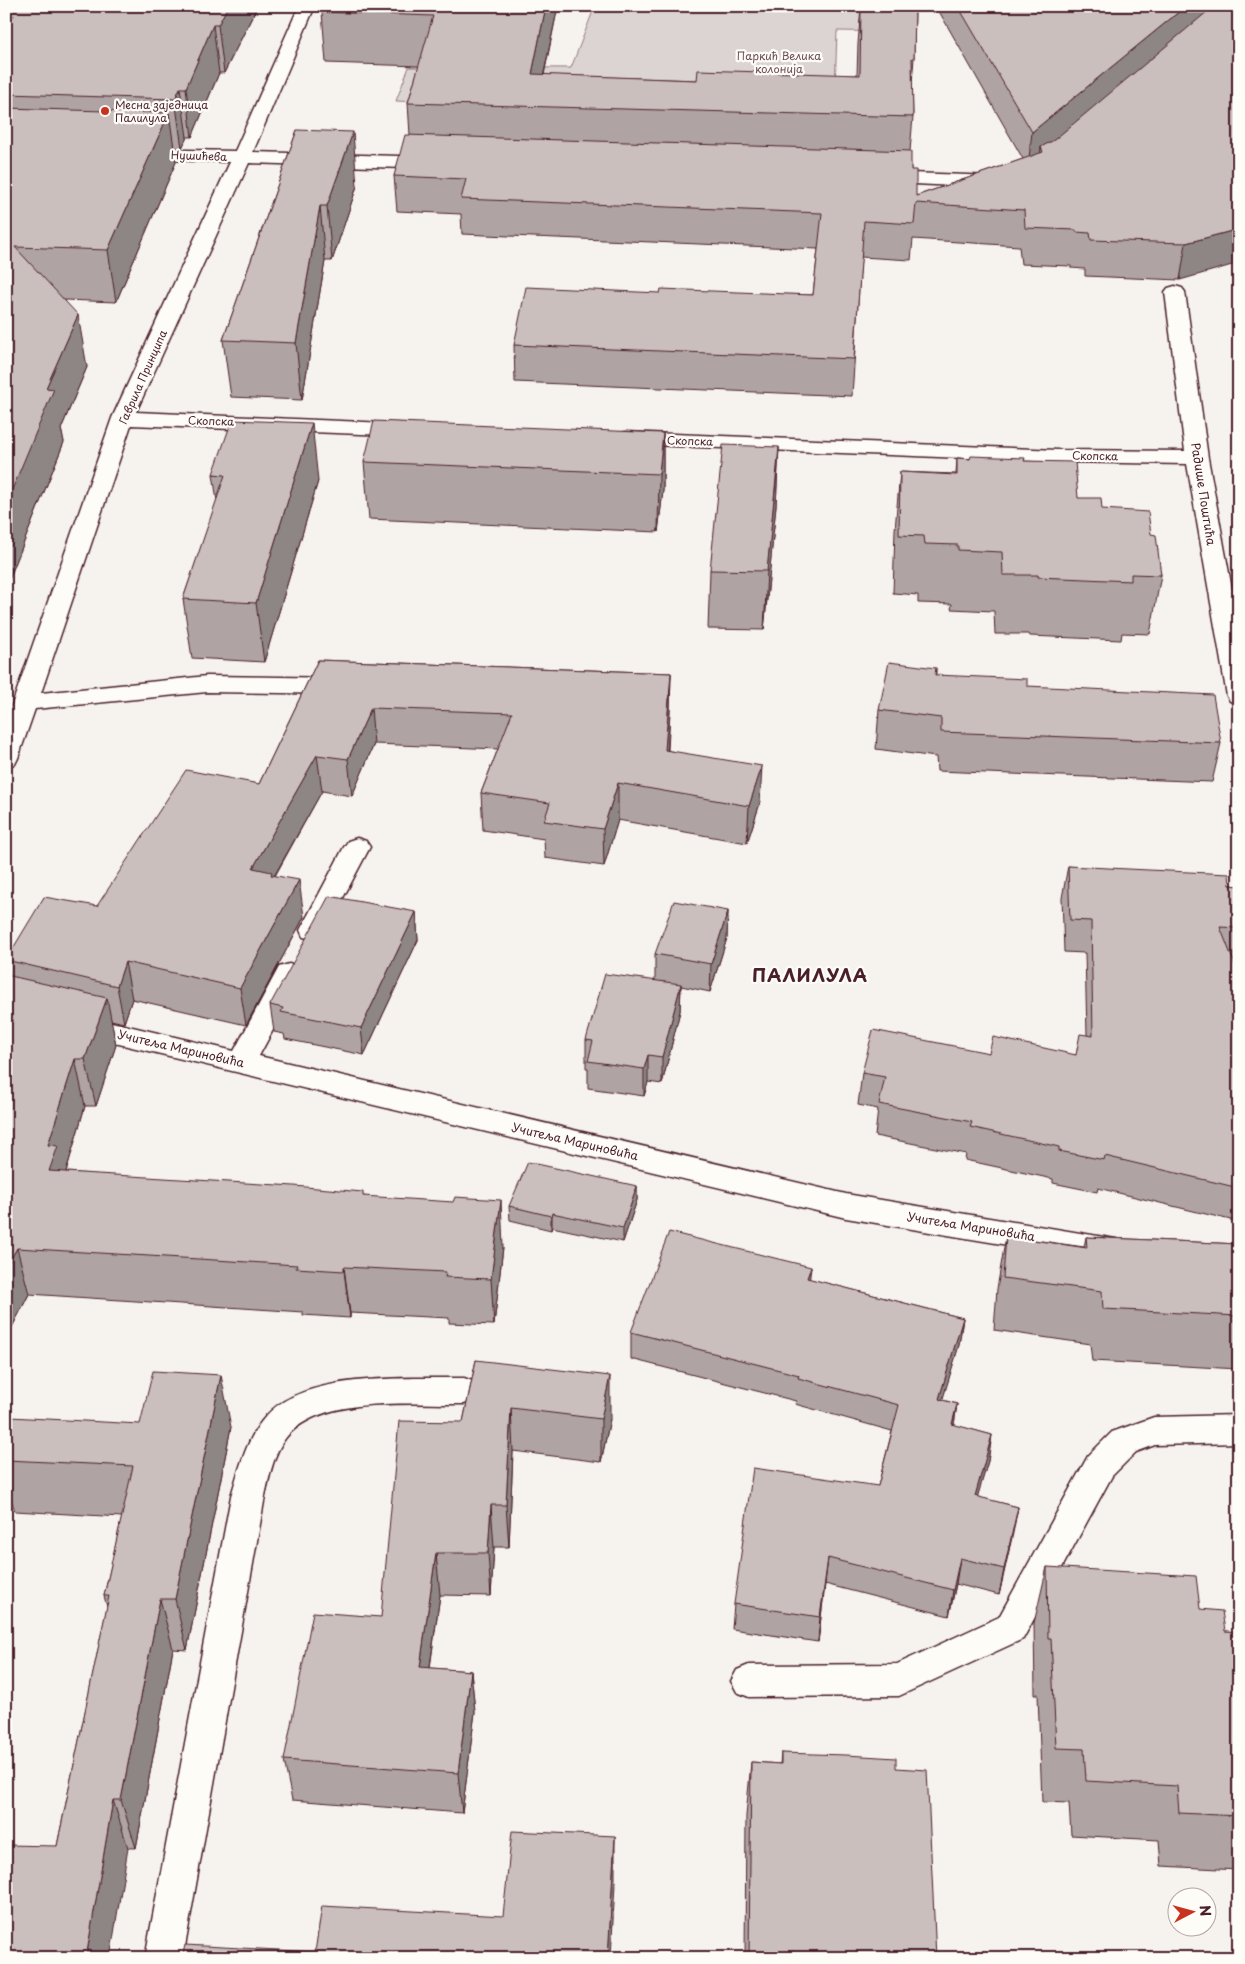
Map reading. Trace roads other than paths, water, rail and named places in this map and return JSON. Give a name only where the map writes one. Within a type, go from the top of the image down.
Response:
[{"type":"street","name":"Гаврила Принципа","points":[[6,758],[123,418],[242,157],[307,6]]},
{"type":"street","name":"Нушићева","points":[[124,153],[452,164]]},
{"type":"street","points":[[862,178],[991,182],[1015,180]]},
{"type":"street","name":"Радише Поштића","points":[[1175,292],[1197,458],[1239,696]]},
{"type":"street","name":"Скопска","points":[[123,418],[432,430]]},
{"type":"street","name":"Скопска","points":[[611,438],[1058,456],[1197,458]]},
{"type":"street","points":[[25,702],[207,684],[366,686]]},
{"type":"street","points":[[241,1063],[358,847]]},
{"type":"street","name":"Учитеља Мариновића","points":[[6,1007],[846,1206],[1148,1256]]},
{"type":"street","points":[[164,1958],[248,1496],[254,1474],[270,1437],[278,1424],[291,1412],[306,1404],[327,1397],[354,1394],[464,1391]]},
{"type":"street","points":[[749,1681],[899,1680],[1011,1628],[1100,1466],[1124,1442],[1154,1431],[1239,1430]]},
{"type":"place","name":"Месна заједница Палилула","points":[[105,111]]},
{"type":"district","name":"ПАЛИЛУЛА","points":[[810,976]]},
{"type":"park label","name":"Паркић Велика колонија","points":[[779,62]]}]
